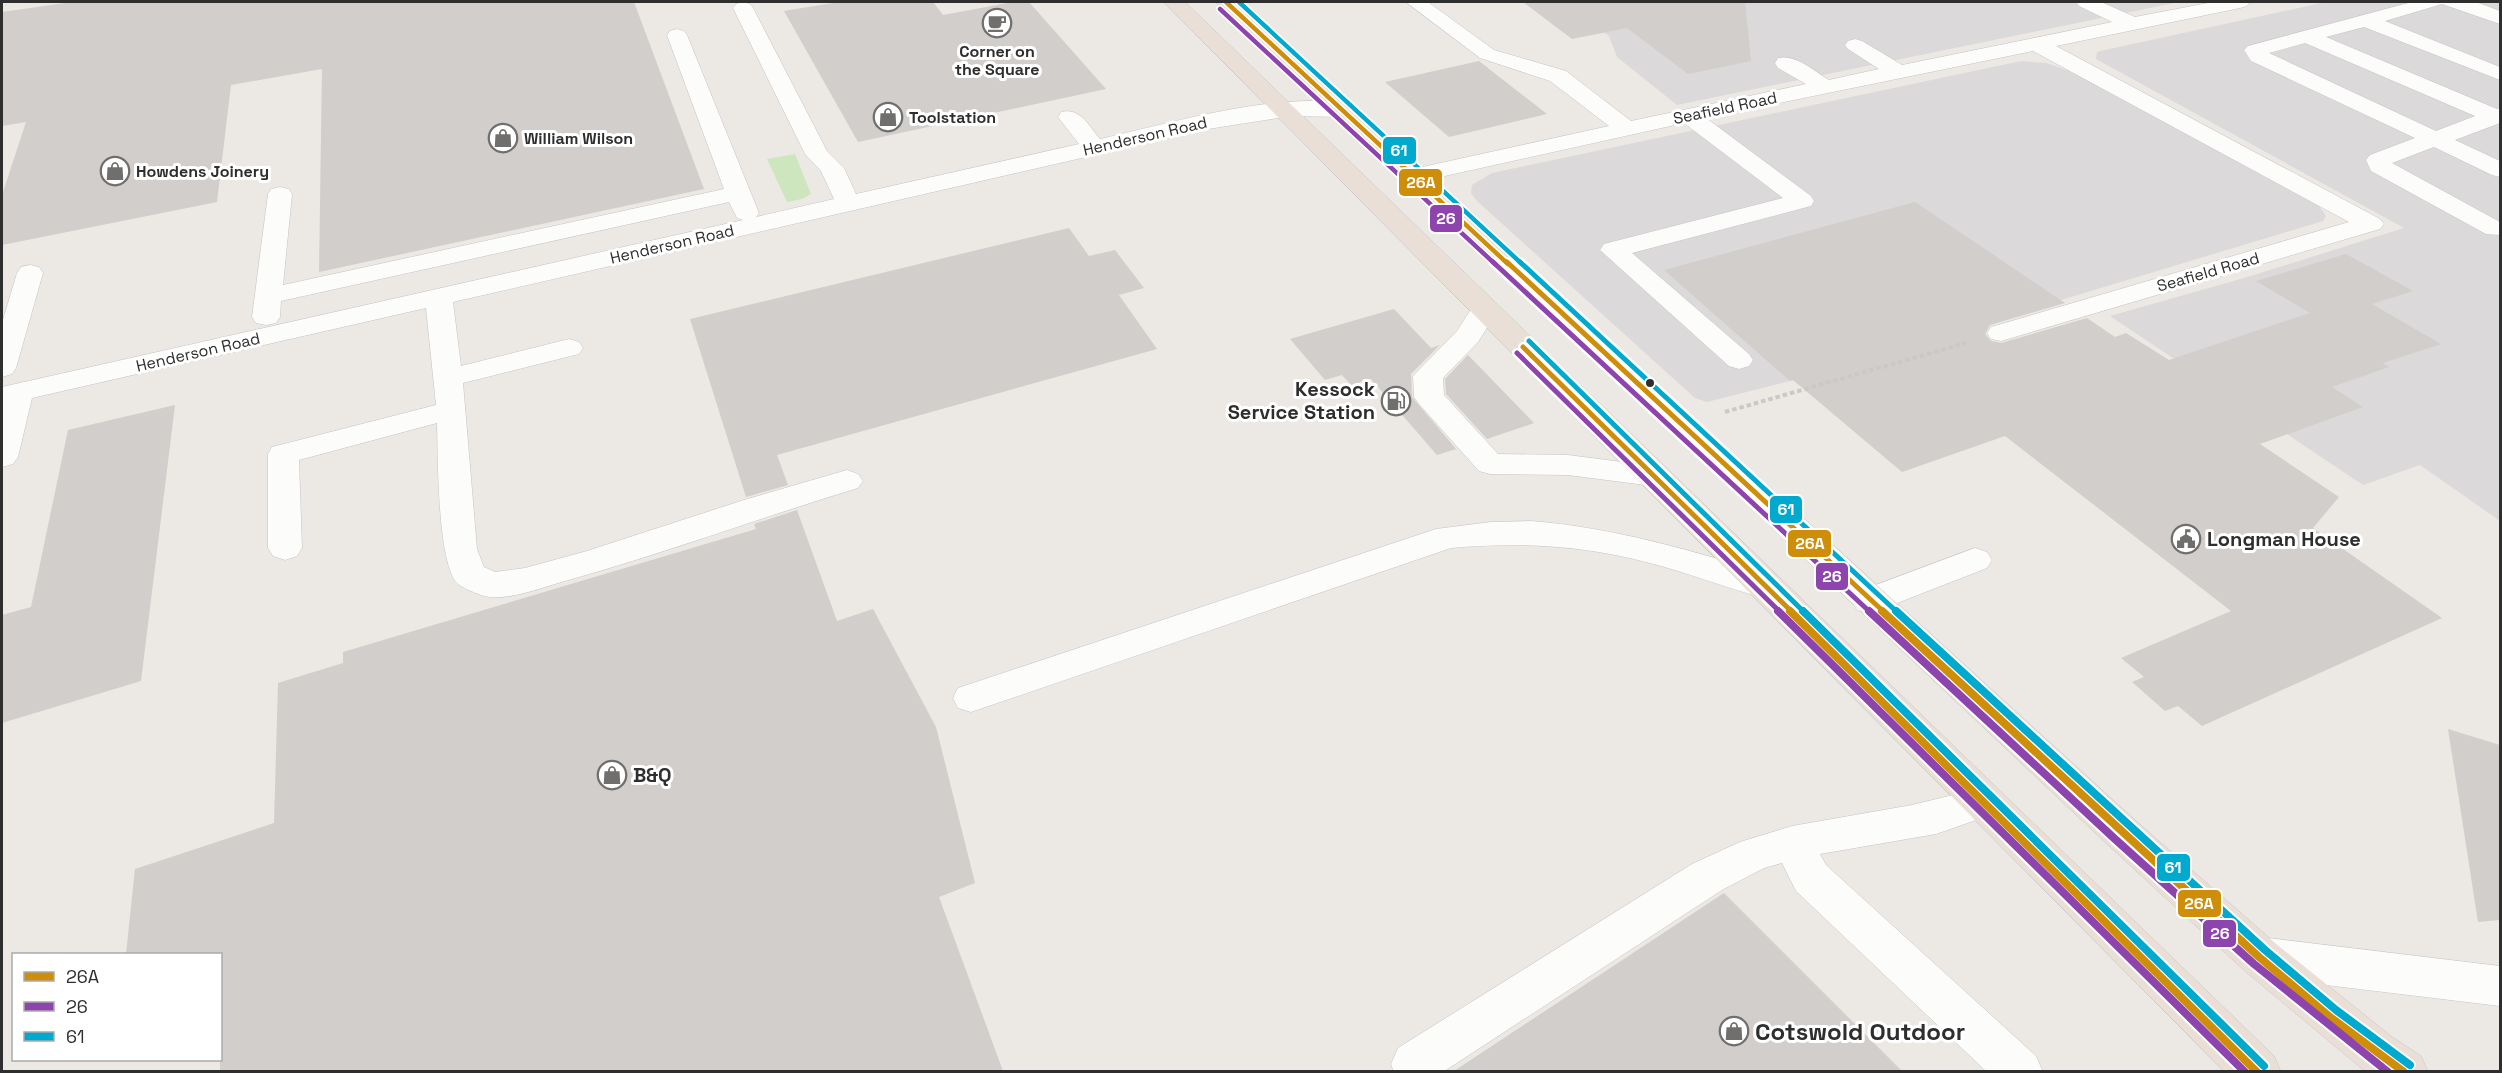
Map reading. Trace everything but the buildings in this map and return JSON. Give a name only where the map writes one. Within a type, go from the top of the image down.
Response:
[{"type":"highway","points":[[1174,2],[2258,1071]]},
{"type":"highway","points":[[1226,2],[2121,833],[2260,957],[2376,1052],[2405,1071]]},
{"type":"street","points":[[1416,2],[1487,54],[1558,76],[1628,129]]},
{"type":"street","points":[[2086,2],[2132,24]]},
{"type":"street","name":"Seafield Road","points":[[1413,176],[1688,115],[2240,2]]},
{"type":"street","points":[[2433,2],[2394,12],[2366,11],[2307,36],[2255,50],[2259,56],[2500,170]]},
{"type":"street","points":[[2450,2],[2459,2],[2500,18]]},
{"type":"street","points":[[743,8],[817,154],[832,168],[848,204]]},
{"type":"street","points":[[2366,11],[2500,74]]},
{"type":"street","points":[[2394,12],[2469,40]]},
{"type":"street","points":[[677,35],[751,226]]},
{"type":"street","points":[[2307,36],[2498,116]]},
{"type":"street","name":"Seafield Road","points":[[2001,333],[2371,224],[2037,44]]},
{"type":"street","points":[[1856,45],[1900,73]]},
{"type":"street","points":[[1786,63],[1827,88]]},
{"type":"street","name":"Henderson Road","points":[[10,394],[1095,148],[1281,108],[1312,106],[1343,110]]},
{"type":"street","points":[[1688,115],[1802,201],[1613,250],[1738,360]]},
{"type":"street","points":[[2495,229],[2379,166],[2378,160],[2498,116]]},
{"type":"street","points":[[1069,117],[1095,148]]},
{"type":"street","points":[[268,296],[738,193]]},
{"type":"street","points":[[264,337],[280,194]]},
{"type":"street","points":[[2,368],[30,273]]},
{"type":"street","points":[[439,297],[451,410],[460,549],[470,575],[492,585],[525,580],[594,561],[755,508],[847,481]]},
{"type":"street","points":[[1485,309],[1468,336],[1428,376],[1429,397],[1490,464],[1568,465],[1653,476]]},
{"type":"street","points":[[448,378],[569,348]]},
{"type":"street","points":[[2,457],[10,394]]},
{"type":"street","points":[[285,548],[283,454],[451,410]]},
{"type":"street","points":[[971,698],[1448,537],[1519,531],[1601,538],[1685,559],[1764,586]]},
{"type":"street","points":[[1869,601],[1974,560]]},
{"type":"street","points":[[1420,1071],[1414,1064],[1707,877],[1754,854],[1828,834],[1955,813],[1982,801]]},
{"type":"street","points":[[1791,843],[1812,878],[2020,1071]]},
{"type":"street","points":[[2260,957],[2500,986]]},
{"type":"path","points":[[1681,425],[2001,333]]},
{"type":"shaded area","points":[[1561,2],[2179,2],[1677,105],[1617,57],[1609,36]]},
{"type":"shaded area","points":[[2326,2],[2500,2],[2500,521],[2420,465],[2363,485],[2110,316],[2244,278],[2404,228],[2096,59],[2097,52],[2105,50]]},
{"type":"shaded area","points":[[2021,61],[2046,63],[2072,72],[2319,206],[2326,216],[2323,221],[2061,300],[1790,381],[1707,402],[1695,398],[1477,201],[1471,193],[1472,185],[1492,173]]},
{"type":"green space","points":[[795,154],[811,194],[802,199],[787,202],[767,159]]},
{"type":"transit line","name":"26A","points":[[1226,2],[2190,895],[2330,1017],[2404,1072]]},
{"type":"transit line","name":"61","points":[[1239,2],[2196,888],[2336,1010],[2410,1065]]},
{"type":"transit line","name":"26","points":[[1220,9],[2116,840],[2254,964],[2388,1072]]},
{"type":"transit line","name":"61","points":[[1529,341],[2264,1066]]},
{"type":"transit line","name":"26A","points":[[1523,347],[2257,1072]]},
{"type":"transit line","name":"26","points":[[1517,353],[2245,1072]]},
{"type":"place","name":"Corner on the Square","points":[[997,23]]},
{"type":"place","name":"Toolstation","points":[[888,117]]},
{"type":"place","name":"William Wilson","points":[[503,138]]},
{"type":"place","name":"Howdens Joinery","points":[[115,171]]},
{"type":"place","name":"Kessock Service Station","points":[[1396,401]]},
{"type":"place","name":"Longman House","points":[[2186,539]]},
{"type":"place","name":"B&Q","points":[[612,775]]},
{"type":"place","name":"Cotswold Outdoor","points":[[1734,1031]]}]
